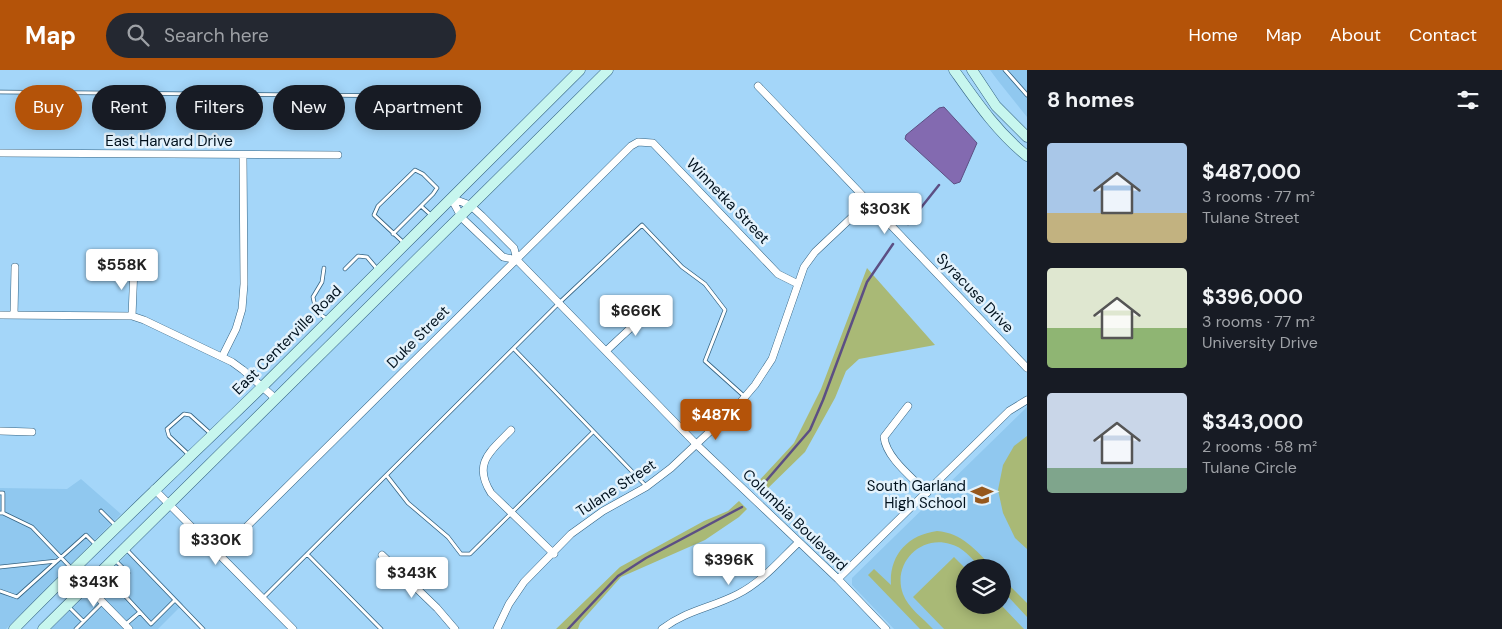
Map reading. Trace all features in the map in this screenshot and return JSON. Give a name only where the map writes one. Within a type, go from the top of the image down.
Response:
[{"type":"main road","name":"East Centerville Road","points":[[14,629],[116,526],[262,387],[580,70]]},
{"type":"main road","points":[[43,629],[459,215],[608,70]]},
{"type":"main road","points":[[954,70],[980,107],[1009,142],[1027,156]]},
{"type":"main road","points":[[972,70],[996,106],[1027,137]]},
{"type":"street","name":"Syracuse Drive","points":[[758,86],[1027,368]]},
{"type":"street","name":"Duke Street","points":[[219,554],[631,146],[638,142]]},
{"type":"street","name":"Winnetka Street","points":[[638,142],[653,143],[778,274],[798,284]]},
{"type":"street","name":"East Harvard Drive","points":[[0,153],[338,155]]},
{"type":"street","points":[[222,357],[236,329],[242,309],[244,284],[243,155]]},
{"type":"street","name":"Columbia Boulevard","points":[[451,198],[470,205],[514,248],[517,260],[696,445],[838,579],[885,629]]},
{"type":"street","name":"Columbia Boulevard","points":[[451,198],[459,215],[503,257],[517,260]]},
{"type":"street","name":"Tulane Street","points":[[497,629],[508,604],[524,582],[554,554],[571,534],[603,511],[646,487],[671,468],[755,386],[772,359],[804,267],[815,252],[868,202]]},
{"type":"street","points":[[14,315],[15,267]]},
{"type":"street","points":[[132,316],[134,267]]},
{"type":"street","points":[[606,351],[652,308]]},
{"type":"street","points":[[0,315],[132,316],[222,357],[244,370],[276,399]]},
{"type":"street","points":[[838,579],[1009,411],[1027,400]]},
{"type":"street","points":[[908,406],[884,437],[885,446],[893,458],[927,493]]},
{"type":"street","points":[[512,430],[487,455],[483,466],[484,482],[491,493],[554,554]]},
{"type":"street","points":[[0,431],[32,432]]},
{"type":"street","points":[[154,489],[292,629]]},
{"type":"street","points":[[662,629],[683,615],[738,594],[756,583],[799,542]]},
{"type":"street","points":[[382,555],[437,608],[455,629]]},
{"type":"street","points":[[69,572],[86,585],[128,627]]},
{"type":"lane","points":[[1005,70],[1027,95]]},
{"type":"lane","points":[[0,92],[355,95]]},
{"type":"lane","points":[[393,234],[437,188],[415,170],[378,206],[374,215],[393,234],[405,244]]},
{"type":"lane","points":[[421,206],[432,217]]},
{"type":"lane","points":[[262,598],[514,350],[559,303],[642,225],[682,267],[705,284],[725,310],[705,361],[745,397]]},
{"type":"lane","points":[[345,269],[358,256],[367,257],[379,270]]},
{"type":"lane","points":[[324,268],[322,282],[313,297],[316,310],[329,320]]},
{"type":"lane","points":[[514,350],[646,487]]},
{"type":"lane","points":[[189,456],[169,436],[167,429],[184,414],[190,415],[212,434]]},
{"type":"lane","points":[[387,476],[408,503],[448,537],[461,554],[470,554],[593,432]]},
{"type":"lane","points":[[0,493],[3,493],[2,513],[32,527],[62,557],[69,572]]},
{"type":"lane","points":[[101,511],[116,526]]},
{"type":"lane","points":[[0,591],[17,597],[86,535],[97,545]]},
{"type":"lane","points":[[125,547],[203,629]]},
{"type":"lane","points":[[307,554],[381,629]]},
{"type":"lane","points":[[114,558],[128,573],[115,585],[151,624],[175,600]]},
{"type":"lane","points":[[0,567],[58,561]]},
{"type":"lane","points":[[76,629],[103,602]]},
{"type":"lane","points":[[66,605],[84,621]]},
{"type":"lane","points":[[128,627],[140,612]]},
{"type":"shaded area","points":[[990,70],[1027,70],[1027,117],[999,82]]},
{"type":"shaded area","points":[[944,107],[977,143],[960,182],[954,184],[905,139],[906,135],[939,108]]},
{"type":"shaded area","name":"South Garland High School","points":[[1027,407],[1027,629],[894,629],[852,585],[852,578]]},
{"type":"shaded area","points":[[81,479],[121,514],[6,629],[0,629],[0,488],[67,489]]},
{"type":"shaded area","points":[[131,551],[183,604],[158,629],[51,629]]},
{"type":"green space","points":[[867,268],[935,345],[859,359],[846,371],[835,398],[805,452],[762,494],[755,485],[794,443],[821,389]]},
{"type":"green space","points":[[1027,436],[1027,549],[1015,538],[1003,513],[998,490],[1003,465],[1014,446]]},
{"type":"green space","points":[[739,501],[747,509],[739,517],[705,540],[621,577],[580,623],[578,629],[556,629],[620,567],[704,521],[728,511]]},
{"type":"green space","points":[[937,531],[954,535],[968,543],[984,559],[972,559],[955,545],[939,542],[928,544],[911,554],[901,572],[903,594],[908,604],[933,629],[920,629],[868,575],[874,569],[891,585],[893,565],[897,556],[909,542],[926,533]]},
{"type":"green space","points":[[954,557],[956,559],[956,614],[1010,614],[1024,629],[944,629],[913,597]]},
{"type":"green space","points":[[1011,587],[1027,603],[1027,617],[1011,600]]},
{"type":"waterway","points":[[908,224],[939,185]]},
{"type":"waterway","points":[[760,488],[810,430],[867,282],[893,244]]},
{"type":"waterway","points":[[568,629],[618,576],[646,558],[742,507]]},
{"type":"place","name":"South Garland High School","points":[[982,495]]}]
